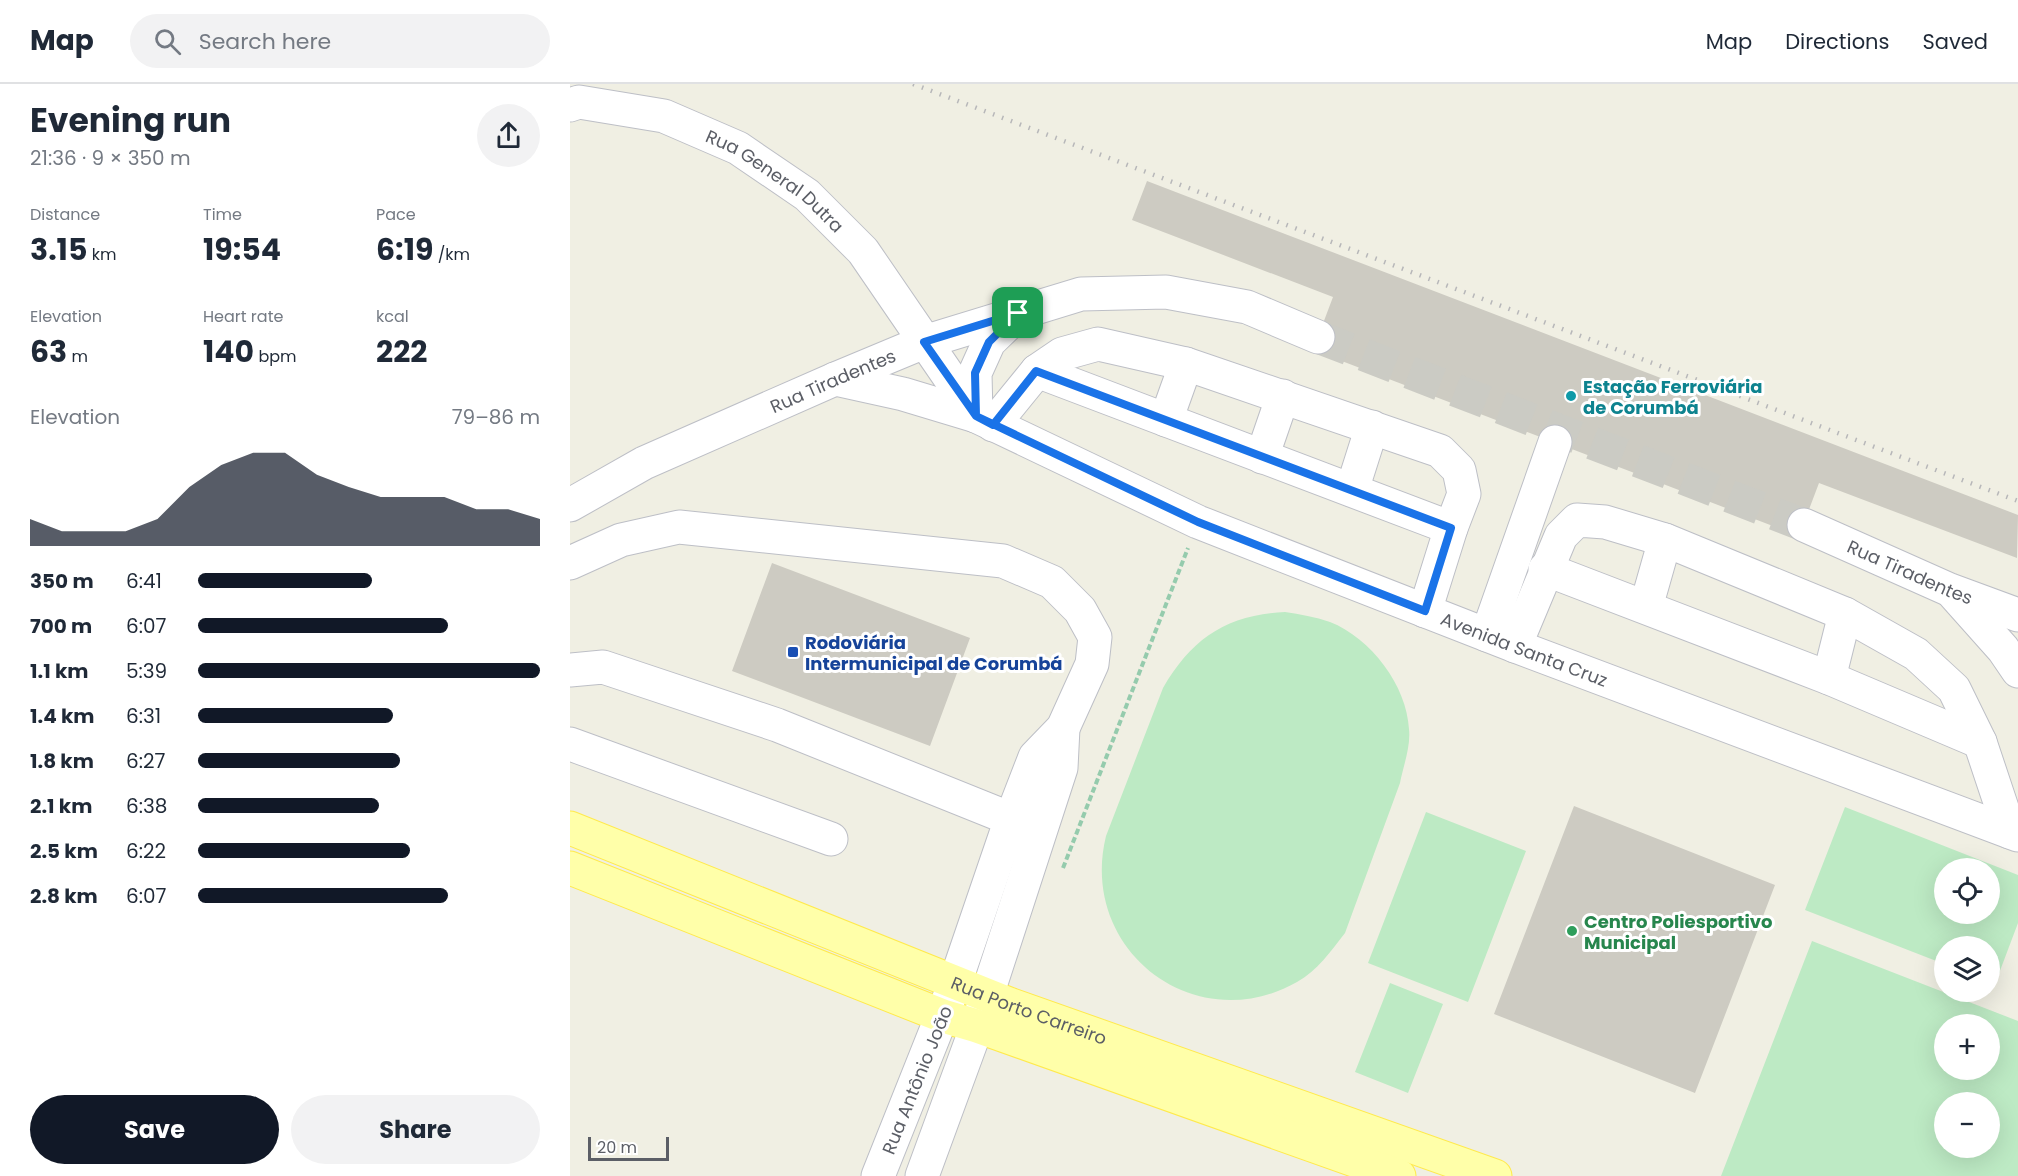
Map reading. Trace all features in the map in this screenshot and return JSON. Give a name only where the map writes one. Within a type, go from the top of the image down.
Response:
[{"type":"main road","name":"Rua Porto Carreiro","points":[[570,828],[987,994],[1347,1141],[1399,1176]]},
{"type":"main road","name":"Rua Porto Carreiro","points":[[570,868],[943,1016],[1347,1141],[1495,1176]]},
{"type":"street","name":"Rua General Dutra","points":[[570,105],[579,102],[664,116],[738,148],[807,195],[863,251],[924,342],[985,421]]},
{"type":"street","name":"Rua Tiradentes","points":[[570,505],[644,463],[924,342],[1081,294],[1166,292],[1247,307],[1318,337]]},
{"type":"street","points":[[985,421],[975,373],[989,342],[1018,313]]},
{"type":"street","points":[[985,421],[1036,371],[1062,354],[1098,344],[1186,364],[1440,451],[1459,470],[1464,494],[1425,611]]},
{"type":"street","points":[[1166,420],[1186,364]]},
{"type":"street","points":[[1036,371],[1451,528]]},
{"type":"street","name":"Avenida Santa Cruz","points":[[835,379],[903,394],[985,421],[1198,522],[1501,641],[2014,833]]},
{"type":"street","points":[[1262,457],[1283,396]]},
{"type":"street","points":[[1352,490],[1372,428]]},
{"type":"street","points":[[1501,641],[1555,442]]},
{"type":"street","points":[[1501,641],[1545,569],[1561,536],[1577,520],[1605,522],[1665,540],[1845,614],[1916,654],[1954,689],[1980,742],[2014,833]]},
{"type":"street","name":"Rua Tiradentes","points":[[1804,525],[1950,590],[2018,615]]},
{"type":"street","points":[[570,563],[621,540],[679,527],[1003,561],[1052,582],[1080,610],[1095,637],[1092,664],[1063,728]]},
{"type":"street","points":[[1646,607],[1665,540]]},
{"type":"street","points":[[1545,569],[1829,678],[1980,742]]},
{"type":"street","points":[[1950,590],[2003,649],[2018,671]]},
{"type":"street","points":[[1829,678],[1845,614]]},
{"type":"street","points":[[570,670],[603,666],[777,725],[1011,819]]},
{"type":"street","name":"Rua Antônio João","points":[[878,1176],[943,1016],[1011,819],[1035,757],[1063,728]]},
{"type":"street","name":"Rua Antônio João","points":[[922,1176],[978,1026],[1061,768],[1063,728]]},
{"type":"street","points":[[570,744],[831,839]]},
{"type":"path","points":[[1061,873],[1198,522]]},
{"type":"green space","points":[[1285,612],[1330,622],[1345,629],[1359,639],[1384,665],[1402,696],[1407,713],[1408,749],[1400,783],[1345,933],[1329,954],[1297,982],[1258,997],[1220,1000],[1184,991],[1153,973],[1127,948],[1110,915],[1102,877],[1106,836],[1163,688],[1186,655],[1213,632],[1229,624],[1264,614]]},
{"type":"green space","points":[[1845,807],[1975,858],[1934,858],[1934,924],[2000,924],[2000,868],[2018,875],[2018,923],[2000,971],[2000,936],[1934,936],[1934,960],[1805,910]]},
{"type":"green space","points":[[1426,812],[1526,851],[1468,1002],[1368,963]]},
{"type":"green space","points":[[1812,941],[1934,988],[1934,1002],[1969,1002],[2000,1014],[1934,1014],[1934,1080],[2000,1080],[2000,1014],[2018,1021],[2018,1176],[1721,1176]]},
{"type":"green space","points":[[1390,983],[1443,1004],[1408,1093],[1355,1072]]},
{"type":"building","name":"Estação Ferroviária de Corumbá","points":[[1147,181],[2018,515],[2017,558],[1819,483],[1799,536],[1313,350],[1333,297],[1132,220]]},
{"type":"building","points":[[772,563],[970,638],[930,746],[732,671]]},
{"type":"building","points":[[1574,806],[1775,885],[1695,1093],[1494,1014]]},
{"type":"tunnel","points":[[1318,337],[1804,525]]},
{"type":"railway","points":[[913,84],[2018,501]]},
{"type":"place","name":"Estação Ferroviária de Corumbá","points":[[1571,396]]},
{"type":"place","name":"Rodoviária Intermunicipal de Corumbá","points":[[793,652]]},
{"type":"place","name":"Centro Poliesportivo Municipal","points":[[1572,931]]},
{"type":"route","points":[[1018,313],[924,342],[976,416],[993,425],[1198,522],[1425,611],[1451,528],[1036,371],[993,425],[976,416],[975,373],[989,342],[1018,313]]}]
